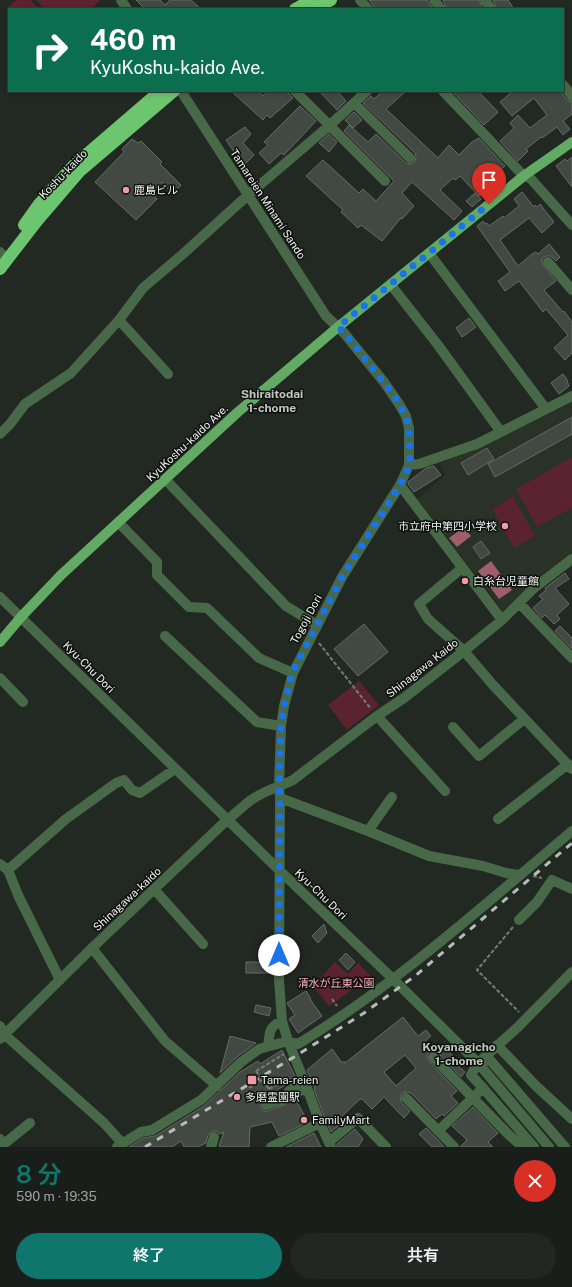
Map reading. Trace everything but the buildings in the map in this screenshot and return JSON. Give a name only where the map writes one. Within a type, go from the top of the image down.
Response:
[{"type":"highway","points":[[297,8],[312,0]]},
{"type":"highway","points":[[317,8],[331,0]]},
{"type":"highway","name":"Koshu-kaido","points":[[0,254],[39,204],[74,165],[159,92]]},
{"type":"highway","name":"Koshu-kaido","points":[[0,269],[37,221],[79,172],[173,92]]},
{"type":"main road","name":"KyuKoshu-kaido Ave.","points":[[0,642],[21,617],[61,575],[166,480],[238,412],[338,327],[525,175],[572,142]]},
{"type":"street","points":[[360,0],[367,8]]},
{"type":"street","points":[[434,0],[440,8]]},
{"type":"street","points":[[564,86],[572,96]]},
{"type":"street","name":"Tamareien Minami Sando","points":[[182,92],[326,316],[338,327]]},
{"type":"street","points":[[296,92],[385,181]]},
{"type":"street","points":[[0,434],[10,424],[25,404],[71,373],[119,320],[143,288],[330,126],[366,92]]},
{"type":"street","points":[[444,92],[525,175],[531,179],[572,225]]},
{"type":"street","points":[[354,102],[410,158]]},
{"type":"street","points":[[429,253],[546,409]]},
{"type":"street","points":[[548,262],[572,290]]},
{"type":"street","points":[[391,285],[438,345],[501,432]]},
{"type":"street","points":[[119,320],[168,374]]},
{"type":"street","name":"Togoji Dori","points":[[330,1145],[304,1080],[288,1053],[288,1041],[282,1021],[279,980],[279,788],[281,726],[292,673],[342,577],[400,485],[410,465],[410,436],[406,416],[393,394],[344,332],[338,327]]},
{"type":"street","points":[[410,465],[419,464],[470,446],[572,396]]},
{"type":"street","points":[[166,480],[286,606],[317,625]]},
{"type":"street","points":[[400,485],[502,620]]},
{"type":"street","points":[[119,523],[157,562],[157,575],[189,607],[207,608],[259,658],[292,673]]},
{"type":"street","name":"Shinagawa Kaido","points":[[279,788],[293,780],[377,716],[404,698],[502,620],[520,604],[534,588],[570,564]]},
{"type":"street","points":[[462,568],[419,604],[428,619],[464,651],[524,719],[570,767],[498,819]]},
{"type":"street","name":"Kyu-Chu Dori","points":[[0,597],[478,1063],[549,1147]]},
{"type":"street","points":[[520,604],[572,658]]},
{"type":"street","points":[[165,636],[257,722],[281,726]]},
{"type":"street","points":[[0,678],[23,702]]},
{"type":"street","points":[[377,716],[445,791]]},
{"type":"street","points":[[453,727],[479,756],[524,719]]},
{"type":"street","points":[[60,980],[4,866],[116,783],[124,780],[132,790],[140,793],[175,769]]},
{"type":"street","name":"Shinagawa-kaido","points":[[2,1033],[60,980],[228,820],[251,800],[267,791],[279,788]]},
{"type":"street","points":[[368,831],[392,797]]},
{"type":"street","points":[[280,798],[429,856],[483,866],[506,874],[519,875]]},
{"type":"street","points":[[2,1033],[104,1123],[119,1145],[142,1132],[152,1130],[201,1100],[210,1090],[217,1086],[242,1062],[259,1049],[288,1041],[298,1044],[330,1023],[392,978],[406,970],[572,831]]},
{"type":"street","points":[[519,920],[537,902],[552,880],[572,889]]},
{"type":"street","points":[[154,889],[203,944]]},
{"type":"street","points":[[92,948],[165,1041],[217,1086]]},
{"type":"street","points":[[534,1147],[471,1075],[478,1063],[526,1020],[572,972]]},
{"type":"street","points":[[268,1046],[270,1030],[274,1025],[282,1021]]},
{"type":"street","points":[[497,1045],[536,1086],[572,1119]]},
{"type":"street","points":[[433,1057],[472,1098],[523,1147]]},
{"type":"street","points":[[478,1063],[490,1060],[565,1147]]},
{"type":"street","points":[[290,1085],[304,1080]]},
{"type":"street","points":[[266,1106],[281,1100],[304,1080]]},
{"type":"street","points":[[438,1131],[483,1088]]},
{"type":"street","points":[[406,1098],[454,1147]]},
{"type":"street","points":[[330,1145],[358,1118],[386,1147]]},
{"type":"street","points":[[0,1139],[4,1144],[30,1123]]},
{"type":"street","points":[[271,1147],[320,1123]]},
{"type":"street","points":[[211,1147],[214,1136]]},
{"type":"path","points":[[312,634],[377,716]]},
{"type":"path","points":[[519,875],[552,880]]},
{"type":"path","points":[[519,920],[477,970],[526,1020]]},
{"type":"path","points":[[332,999],[337,1006]]},
{"type":"path","points":[[288,1053],[256,1071],[269,1089],[290,1085]]},
{"type":"path","points":[[249,1088],[262,1080]]},
{"type":"shaded area","name":"市立府中第四小学校","points":[[572,402],[572,553],[541,575],[503,611],[417,499],[445,475],[439,463],[481,448]]},
{"type":"shaded area","points":[[464,527],[471,536],[457,547],[449,538]]},
{"type":"shaded area","points":[[491,561],[512,590],[499,599],[478,571]]},
{"type":"green space","points":[[16,0],[31,0],[38,8],[8,8],[8,10],[7,8]]},
{"type":"green space","points":[[36,0],[100,0],[93,8],[44,8]]},
{"type":"green space","points":[[572,457],[572,508],[537,527],[516,489]]},
{"type":"green space","points":[[513,496],[535,536],[514,548],[492,509]]},
{"type":"green space","points":[[359,681],[379,705],[347,730],[328,705]]},
{"type":"green space","name":"清水が丘東公園","points":[[335,962],[348,974],[358,963],[371,976],[329,1006],[313,986]]},
{"type":"railway","points":[[145,1147],[364,1013],[415,976],[572,843]]},
{"type":"place","name":"鹿島ビル","points":[[126,190]]},
{"type":"place","name":"市立府中第四小学校","points":[[505,526]]},
{"type":"place","name":"白糸台児童館","points":[[465,581]]},
{"type":"place","name":"Tama-reien","points":[[252,1080]]},
{"type":"place","name":"多磨霊園駅","points":[[237,1097]]},
{"type":"place","name":"FamilyMart","points":[[304,1120]]},
{"type":"district","name":"Shiraitodai 1-chome","points":[[272,401]]},
{"type":"district","name":"Koyanagicho 1-chome","points":[[459,1054]]},
{"type":"route","points":[[279,955],[279,788],[281,726],[289,684],[292,673],[342,577],[382,510],[400,485],[410,465],[409,428],[406,416],[384,382],[344,332],[338,327],[489,204]]}]
